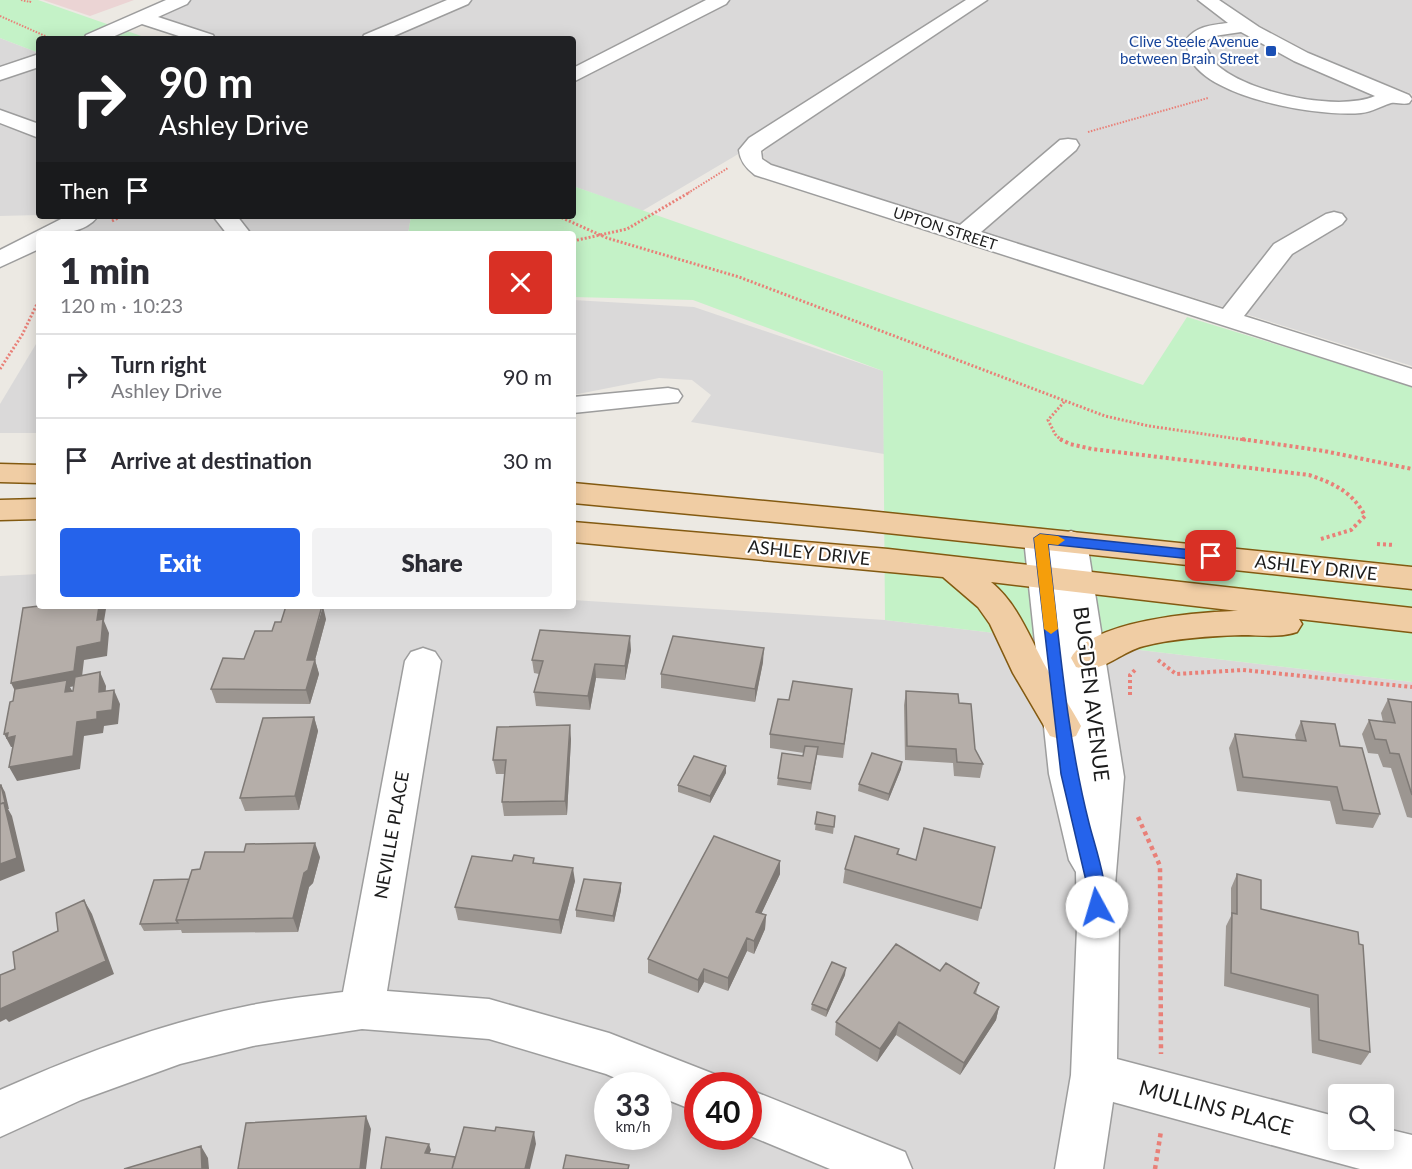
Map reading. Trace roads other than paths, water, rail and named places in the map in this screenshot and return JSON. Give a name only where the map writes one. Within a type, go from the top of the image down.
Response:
[{"type":"main road","points":[[0,473],[36,474]]},
{"type":"main road","name":"ASHLEY DRIVE","points":[[576,493],[1056,540],[1412,578]]},
{"type":"main road","points":[[0,510],[36,508]]},
{"type":"main road","name":"ASHLEY DRIVE","points":[[576,532],[694,541],[952,568],[1412,620]]},
{"type":"main road","points":[[952,568],[990,599],[1005,620],[1031,673],[1063,726]]},
{"type":"main road","points":[[1088,658],[1125,639],[1154,632],[1218,624],[1272,623],[1412,636]]},
{"type":"street","points":[[100,36],[181,0]]},
{"type":"street","points":[[378,36],[462,0]]},
{"type":"street","points":[[576,74],[720,0]]},
{"type":"street","points":[[1207,0],[1242,26],[1287,51],[1325,69],[1412,102]]},
{"type":"street","name":"UPTON STREET","points":[[968,1],[757,143],[750,150],[752,163],[763,170],[1412,378]]},
{"type":"street","points":[[143,18],[197,36]]},
{"type":"street","points":[[1242,26],[1202,33],[1195,40],[1195,49],[1204,66],[1219,77],[1247,89],[1292,101],[1349,107],[1371,105],[1392,95]]},
{"type":"street","points":[[0,74],[36,61]]},
{"type":"street","points":[[0,116],[36,131]]},
{"type":"street","points":[[963,235],[1068,145]]},
{"type":"street","points":[[54,231],[80,219]]},
{"type":"street","points":[[1228,319],[1284,249],[1334,219]]},
{"type":"street","points":[[0,237],[36,237]]},
{"type":"street","points":[[0,260],[36,239]]},
{"type":"street","points":[[576,405],[668,396]]},
{"type":"street","points":[[0,503],[36,508]]},
{"type":"street","name":"BUGDEN AVENUE","points":[[1056,540],[1061,580],[1088,658],[1105,777],[1095,885],[1098,928],[1094,1075],[1079,1169]]},
{"type":"street","points":[[1061,580],[1063,726],[1068,774],[1095,885]]},
{"type":"street","name":"NEVILLE PLACE","points":[[362,1009],[423,661]]},
{"type":"street","points":[[0,1114],[70,1082],[180,1043],[253,1025],[362,1009],[489,1019],[609,1054],[684,1084]]},
{"type":"street","name":"MULLINS PLACE","points":[[1094,1075],[1328,1137]]},
{"type":"street","points":[[762,1118],[888,1169]]},
{"type":"street","name":"MULLINS PLACE","points":[[1377,1150],[1412,1159]]},
{"type":"place","name":"Clive Steele Avenue between Brain Street","points":[[1271,51]]}]
